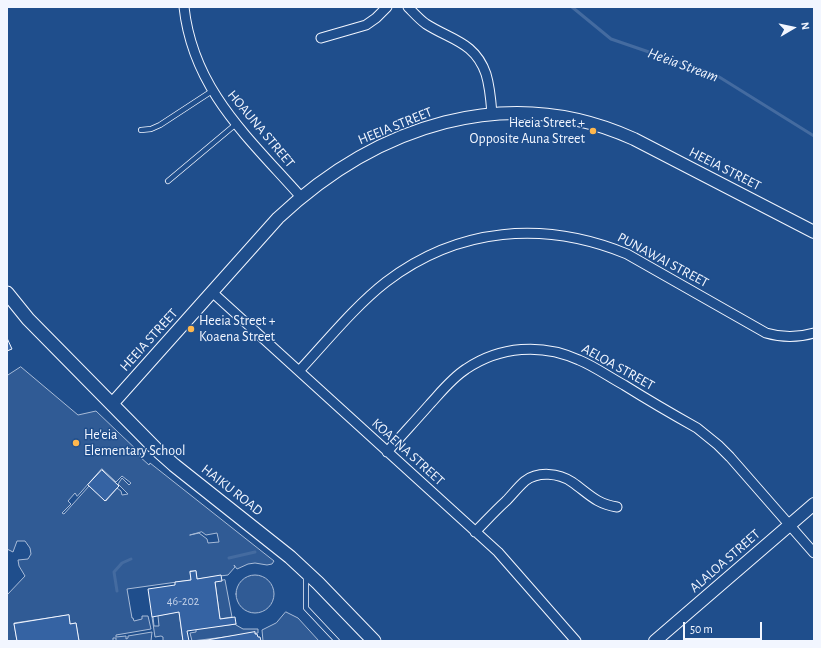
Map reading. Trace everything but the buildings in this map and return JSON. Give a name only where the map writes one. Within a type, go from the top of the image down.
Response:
[{"type":"main road","name":"HAIKU ROAD","points":[[7,293],[28,319],[156,449],[306,570],[374,641]]},
{"type":"street","name":"HOAUNA STREET","points":[[184,7],[186,24],[191,43],[197,60],[212,91],[236,124],[301,197]]},
{"type":"street","points":[[321,38],[366,25],[387,7]]},
{"type":"street","points":[[408,7],[425,23],[463,44],[476,56],[486,74],[489,84],[492,114]]},
{"type":"street","name":"HEEIA STREET","points":[[112,404],[278,218],[301,197],[331,174],[350,162],[390,141],[429,127],[466,118],[492,114],[520,113],[555,115],[604,126],[634,139],[814,232]]},
{"type":"street","name":"PUNAWAI STREET","points":[[299,371],[371,295],[400,272],[432,254],[466,242],[490,236],[520,233],[563,235],[593,241],[627,254],[766,333],[786,338],[814,333]]},
{"type":"street","name":"KOAENA STREET","points":[[212,292],[498,552],[576,641]]},
{"type":"street","name":"AELOA STREET","points":[[387,452],[446,387],[460,373],[477,362],[502,352],[515,350],[542,349],[555,352],[574,358],[592,367],[697,428],[708,436],[730,457],[814,553]]},
{"type":"street","points":[[475,532],[526,481],[537,476],[556,475],[568,479],[595,500],[617,507]]},
{"type":"street","name":"ALALOA STREET","points":[[655,641],[814,504]]},
{"type":"lane","points":[[141,130],[150,129],[160,125],[212,91]]},
{"type":"lane","points":[[168,181],[236,124]]},
{"type":"lane","points":[[306,570],[306,608],[337,641]]},
{"type":"shaded area","name":"He'eia Elementary School","points":[[21,367],[78,415],[96,411],[141,454],[139,456],[149,465],[150,463],[274,561],[272,564],[248,564],[237,569],[234,565],[235,567],[228,575],[197,579],[196,571],[190,571],[191,580],[127,589],[132,618],[134,621],[142,619],[142,616],[148,616],[151,629],[116,635],[116,637],[126,636],[126,639],[128,636],[152,632],[151,641],[116,641],[116,638],[113,638],[113,641],[79,641],[76,623],[70,624],[69,615],[14,623],[17,641],[7,641],[7,595],[25,576],[19,566],[18,560],[28,559],[31,554],[30,548],[25,541],[17,541],[13,552],[7,549],[7,376]],"holes":[[[102,469],[116,482],[122,476],[131,483],[129,485],[122,478],[118,484],[128,494],[122,495],[121,491],[117,488],[106,501],[89,486],[64,514],[62,513],[71,504],[68,501],[75,493],[77,496]],[[202,532],[206,535],[217,533],[219,542],[208,543],[207,539],[199,533],[190,535]]]},
{"type":"shaded area","points":[[251,575],[259,575],[266,578],[271,583],[274,594],[271,605],[266,610],[259,613],[251,613],[244,610],[239,605],[236,598],[236,590],[239,583],[244,578]]},
{"type":"shaded area","points":[[225,580],[232,617],[220,619],[215,582]]},
{"type":"shaded area","points":[[179,612],[183,641],[163,641],[163,637],[161,636],[155,637],[152,617],[154,626],[159,626],[158,616]]},
{"type":"shaded area","points":[[286,612],[298,618],[319,641],[263,641],[262,630],[276,623]]},
{"type":"shaded area","points":[[236,625],[243,629],[258,629],[258,633],[192,641],[190,633],[196,632],[196,629]]},
{"type":"waterway","name":"He'eia Stream","points":[[572,7],[611,39],[716,75],[814,136]]},
{"type":"waterway","points":[[229,558],[255,552]]},
{"type":"waterway","points":[[117,591],[114,572],[122,563],[131,559]]},
{"type":"place","name":"Heeia Street + Opposite Auna Street","points":[[593,131]]},
{"type":"place","name":"Heeia Street + Koaena Street","points":[[191,329]]},
{"type":"place","name":"He'eia Elementary School","points":[[76,443]]}]
